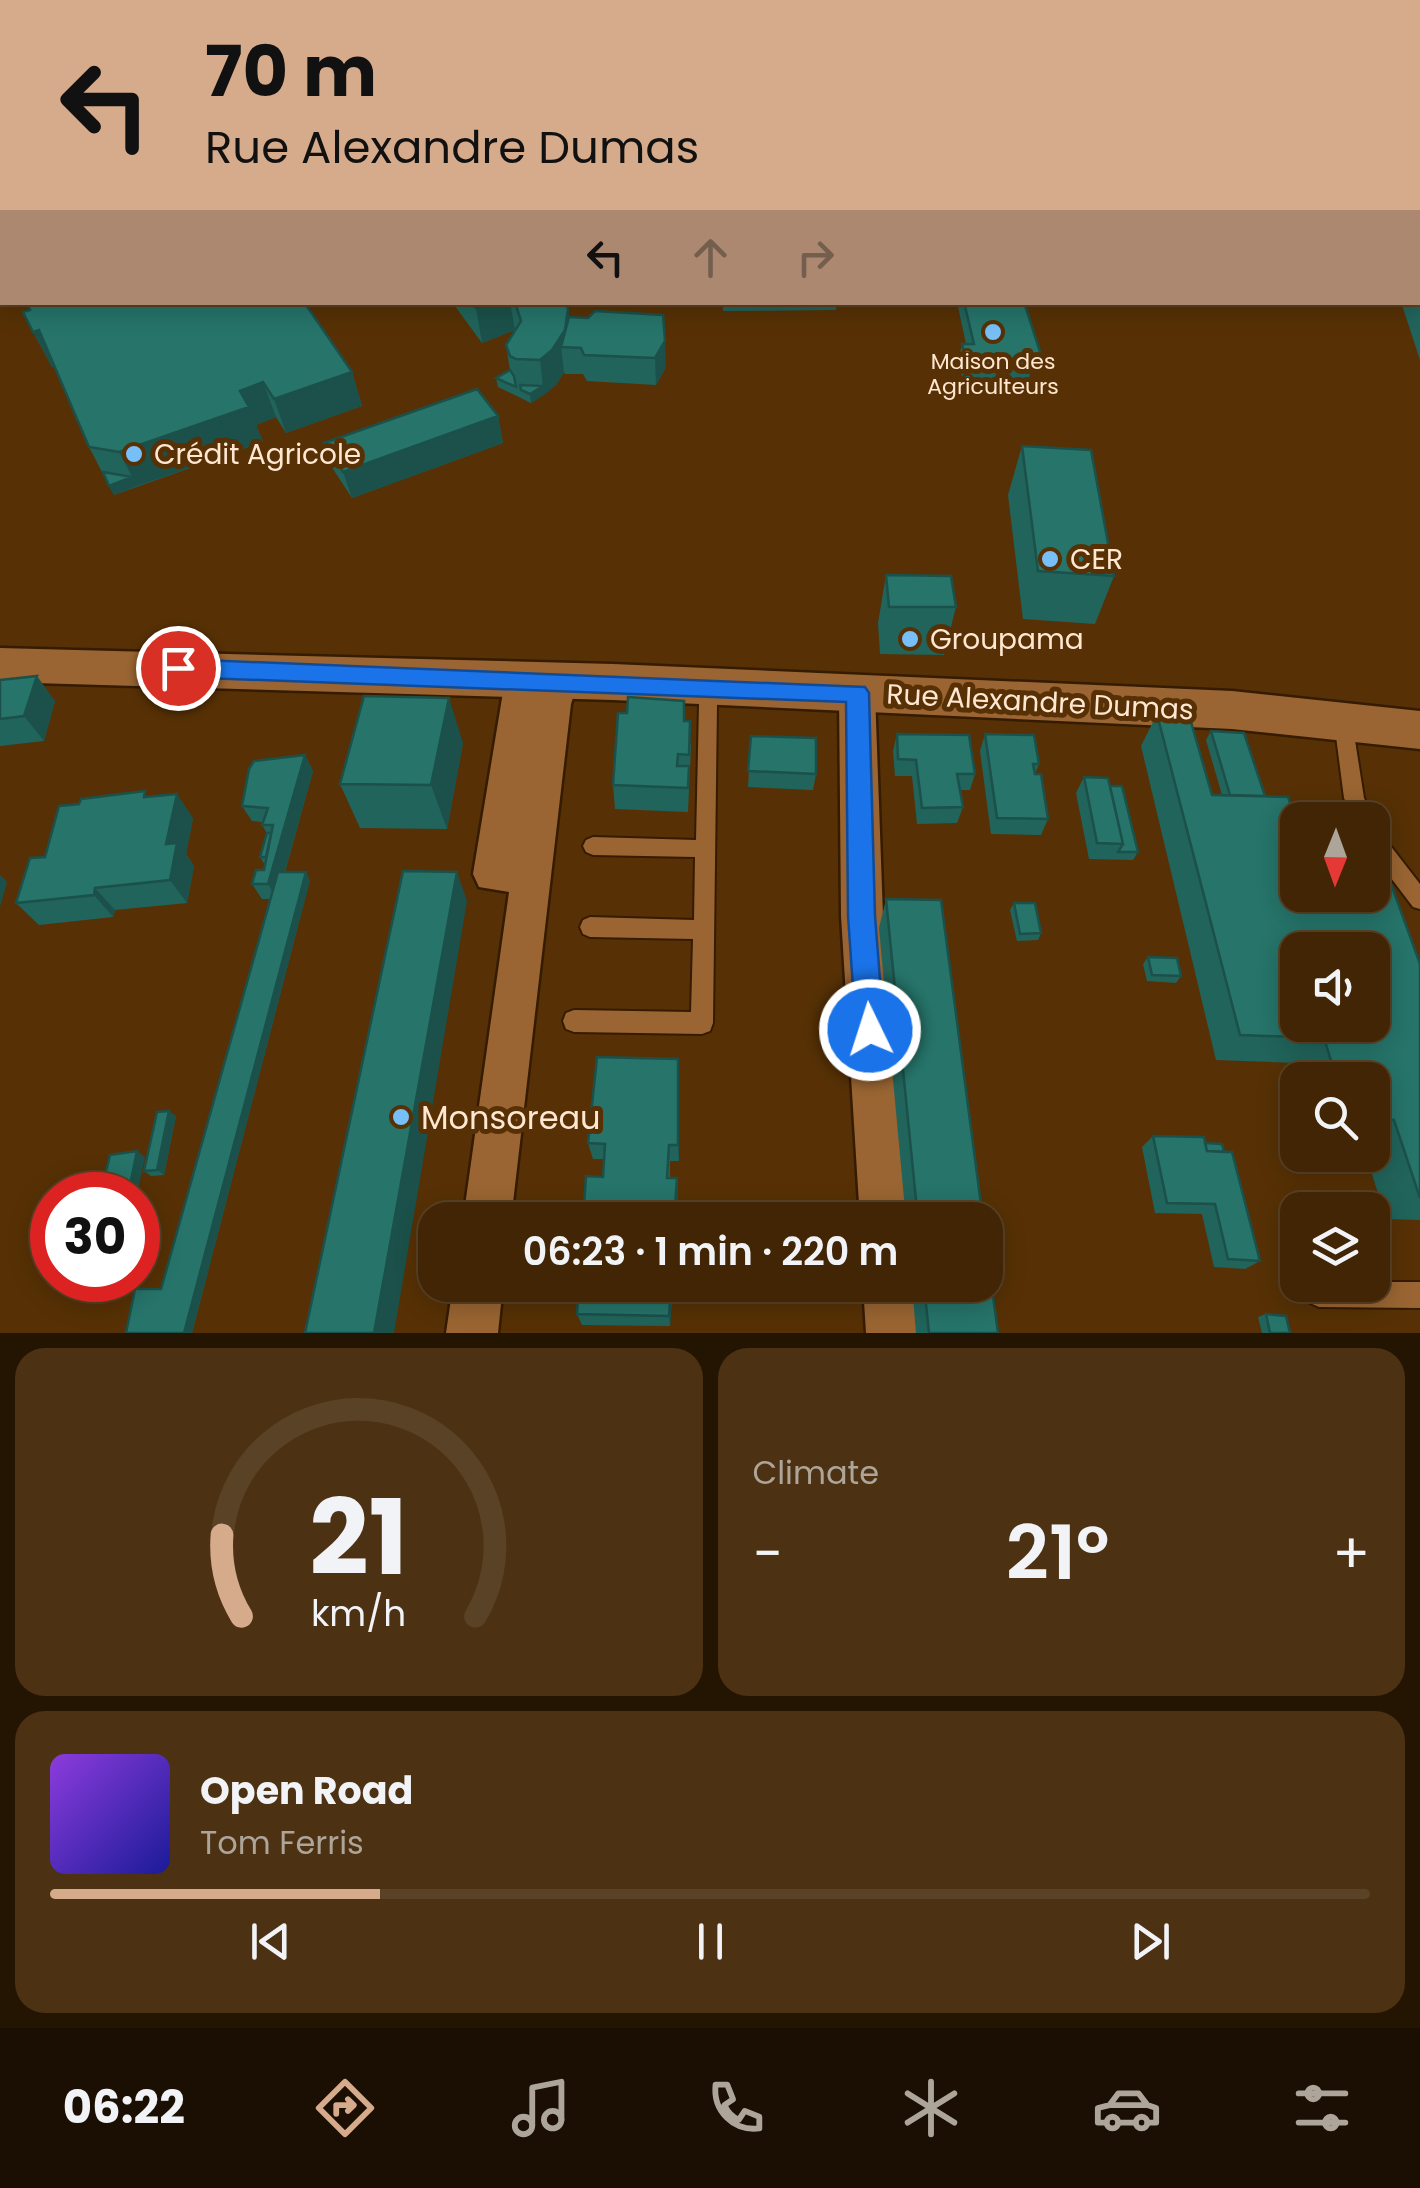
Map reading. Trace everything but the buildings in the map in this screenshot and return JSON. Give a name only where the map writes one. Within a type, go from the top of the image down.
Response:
[{"type":"street","name":"Rue Alexandre Dumas","points":[[0,665],[541,681],[1232,710],[1420,730]]},
{"type":"street","points":[[489,1202],[553,704],[541,681]]},
{"type":"street","points":[[857,693],[862,916],[883,1202]]},
{"type":"street","points":[[472,1333],[476,1302]]},
{"type":"street","points":[[889,1302],[892,1333]]},
{"type":"lane","points":[[574,1020],[702,1023],[708,704],[703,688]]},
{"type":"lane","points":[[1344,720],[1344,744],[1356,802]]},
{"type":"lane","points":[[593,846],[704,849]]},
{"type":"lane","points":[[1390,860],[1420,900]]},
{"type":"lane","points":[[590,928],[704,930]]},
{"type":"lane","points":[[1390,1295],[1420,1295]]},
{"type":"place","name":"Maison des Agriculteurs","points":[[993,332]]},
{"type":"place","name":"Crédit Agricole","points":[[134,454]]},
{"type":"place","name":"CER","points":[[1050,559]]},
{"type":"place","name":"Groupama","points":[[910,639]]},
{"type":"place","name":"Monsoreau","points":[[401,1117]]},
{"type":"route","points":[[178,668],[857,693],[862,916],[870,1030]]}]
